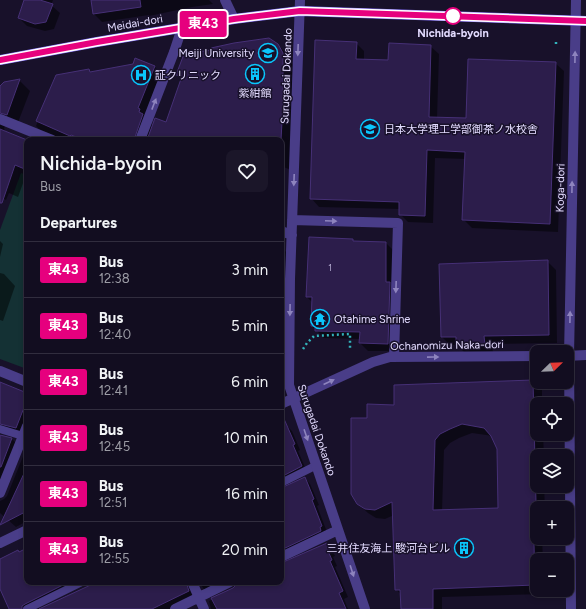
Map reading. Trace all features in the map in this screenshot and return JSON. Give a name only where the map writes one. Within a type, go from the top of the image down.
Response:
[{"type":"street","points":[[225,0],[234,19]]},
{"type":"street","name":"Surugadai Dokando","points":[[300,0],[292,235],[286,281],[289,385],[365,609]]},
{"type":"street","name":"Koga-dori","points":[[568,345],[576,0]]},
{"type":"street","name":"Meidai-dori","points":[[0,60],[234,19],[300,11],[586,20]]},
{"type":"street","points":[[141,137],[182,28]]},
{"type":"street","points":[[0,119],[45,137]]},
{"type":"street","points":[[292,220],[398,223],[394,357]]},
{"type":"street","points":[[284,232],[292,235]]},
{"type":"street","points":[[574,356],[586,355]]},
{"type":"street","name":"Ochanomizu Naka-dori","points":[[284,403],[373,362],[390,357],[530,356]]},
{"type":"street","points":[[0,371],[24,381]]},
{"type":"street","name":"Koga-dori","points":[[569,389],[572,609]]},
{"type":"street","points":[[0,493],[23,436]]},
{"type":"street","points":[[284,556],[338,530]]},
{"type":"street","points":[[0,543],[24,531]]},
{"type":"street","points":[[193,585],[204,609]]},
{"type":"street","points":[[175,609],[224,585]]},
{"type":"lane","points":[[0,429],[23,436]]},
{"type":"lane","points":[[284,482],[316,465]]},
{"type":"lane","points":[[27,609],[76,585]]},
{"type":"path","points":[[452,37],[453,31]]},
{"type":"path","points":[[302,349],[314,336],[350,334],[350,349]]},
{"type":"green space","points":[[21,173],[24,174],[24,368],[0,359],[0,230]]},
{"type":"building","points":[[24,0],[40,0],[53,4],[46,22],[35,24],[18,18]]},
{"type":"building","points":[[91,0],[140,0],[141,7],[93,14]]},
{"type":"building","points":[[269,38],[278,44],[283,53],[281,137],[148,137],[155,118],[166,122],[182,76],[176,75],[184,54],[211,50],[211,48]]},
{"type":"building","points":[[315,40],[357,42],[356,59],[388,60],[389,43],[431,45],[429,117],[466,118],[468,59],[556,62],[550,224],[462,220],[465,152],[427,150],[425,216],[399,215],[399,202],[310,199]]},
{"type":"building","points":[[135,58],[155,66],[138,108],[140,109],[139,112],[143,114],[135,137],[70,136],[36,121],[56,75],[89,69],[90,72],[133,64]]},
{"type":"building","points":[[20,79],[7,115],[0,113],[0,86],[4,82]]},
{"type":"building","points":[[0,129],[24,139],[24,169],[15,165],[2,203],[0,203]]},
{"type":"building","points":[[309,237],[386,242],[386,282],[390,282],[388,344],[359,343],[360,332],[315,331],[315,326],[311,326],[312,297],[306,297]]},
{"type":"building","points":[[548,260],[549,335],[484,336],[485,345],[456,345],[456,337],[441,337],[439,264]]},
{"type":"building","points":[[530,380],[530,389],[533,389],[533,397],[530,397],[530,441],[534,441],[535,449],[530,449],[530,493],[536,493],[536,501],[530,501],[530,545],[534,545],[534,553],[530,553],[530,585],[433,589],[433,609],[401,609],[400,590],[395,590],[392,502],[375,510],[365,509],[357,504],[351,494],[351,418],[367,418],[367,404],[394,405],[394,385]],"holes":[[[462,424],[484,428],[491,436],[497,449],[498,508],[433,510],[435,440],[440,434]]]},
{"type":"building","points":[[0,382],[24,392],[24,408],[16,428],[0,424]]},
{"type":"building","points":[[284,419],[295,444],[293,445],[302,466],[284,475]]},
{"type":"building","points":[[0,435],[12,438],[1,467],[0,467]]},
{"type":"building","points":[[24,473],[24,513],[0,525]]},
{"type":"building","points":[[305,477],[314,499],[312,500],[322,526],[320,527],[321,531],[284,549],[284,487]]},
{"type":"building","points":[[327,543],[330,550],[328,551],[332,560],[330,561],[343,591],[339,593],[346,609],[217,609],[211,598],[233,588],[236,585],[284,585],[284,562]]},
{"type":"building","points":[[18,550],[19,552],[24,550],[24,585],[63,585],[25,604],[22,606],[22,609],[9,609],[0,589],[0,559]]},
{"type":"building","points":[[91,585],[187,585],[189,591],[152,609],[39,609]]},
{"type":"bus line","name":"東43","points":[[0,60],[234,19],[300,11],[539,18],[586,21]]},
{"type":"place","name":"Nichida-byoin","points":[[453,16]]},
{"type":"place","name":"Meiji University","points":[[268,53]]},
{"type":"place","name":"紫紺館","points":[[255,74]]},
{"type":"place","name":"証クリニック","points":[[141,75]]},
{"type":"place","name":"日本大学理工学部御茶ノ水校舎","points":[[370,129]]},
{"type":"place","name":"Otahime Shrine","points":[[320,319]]},
{"type":"place","name":"三井住友海上 駿河台ビル","points":[[464,548]]}]
